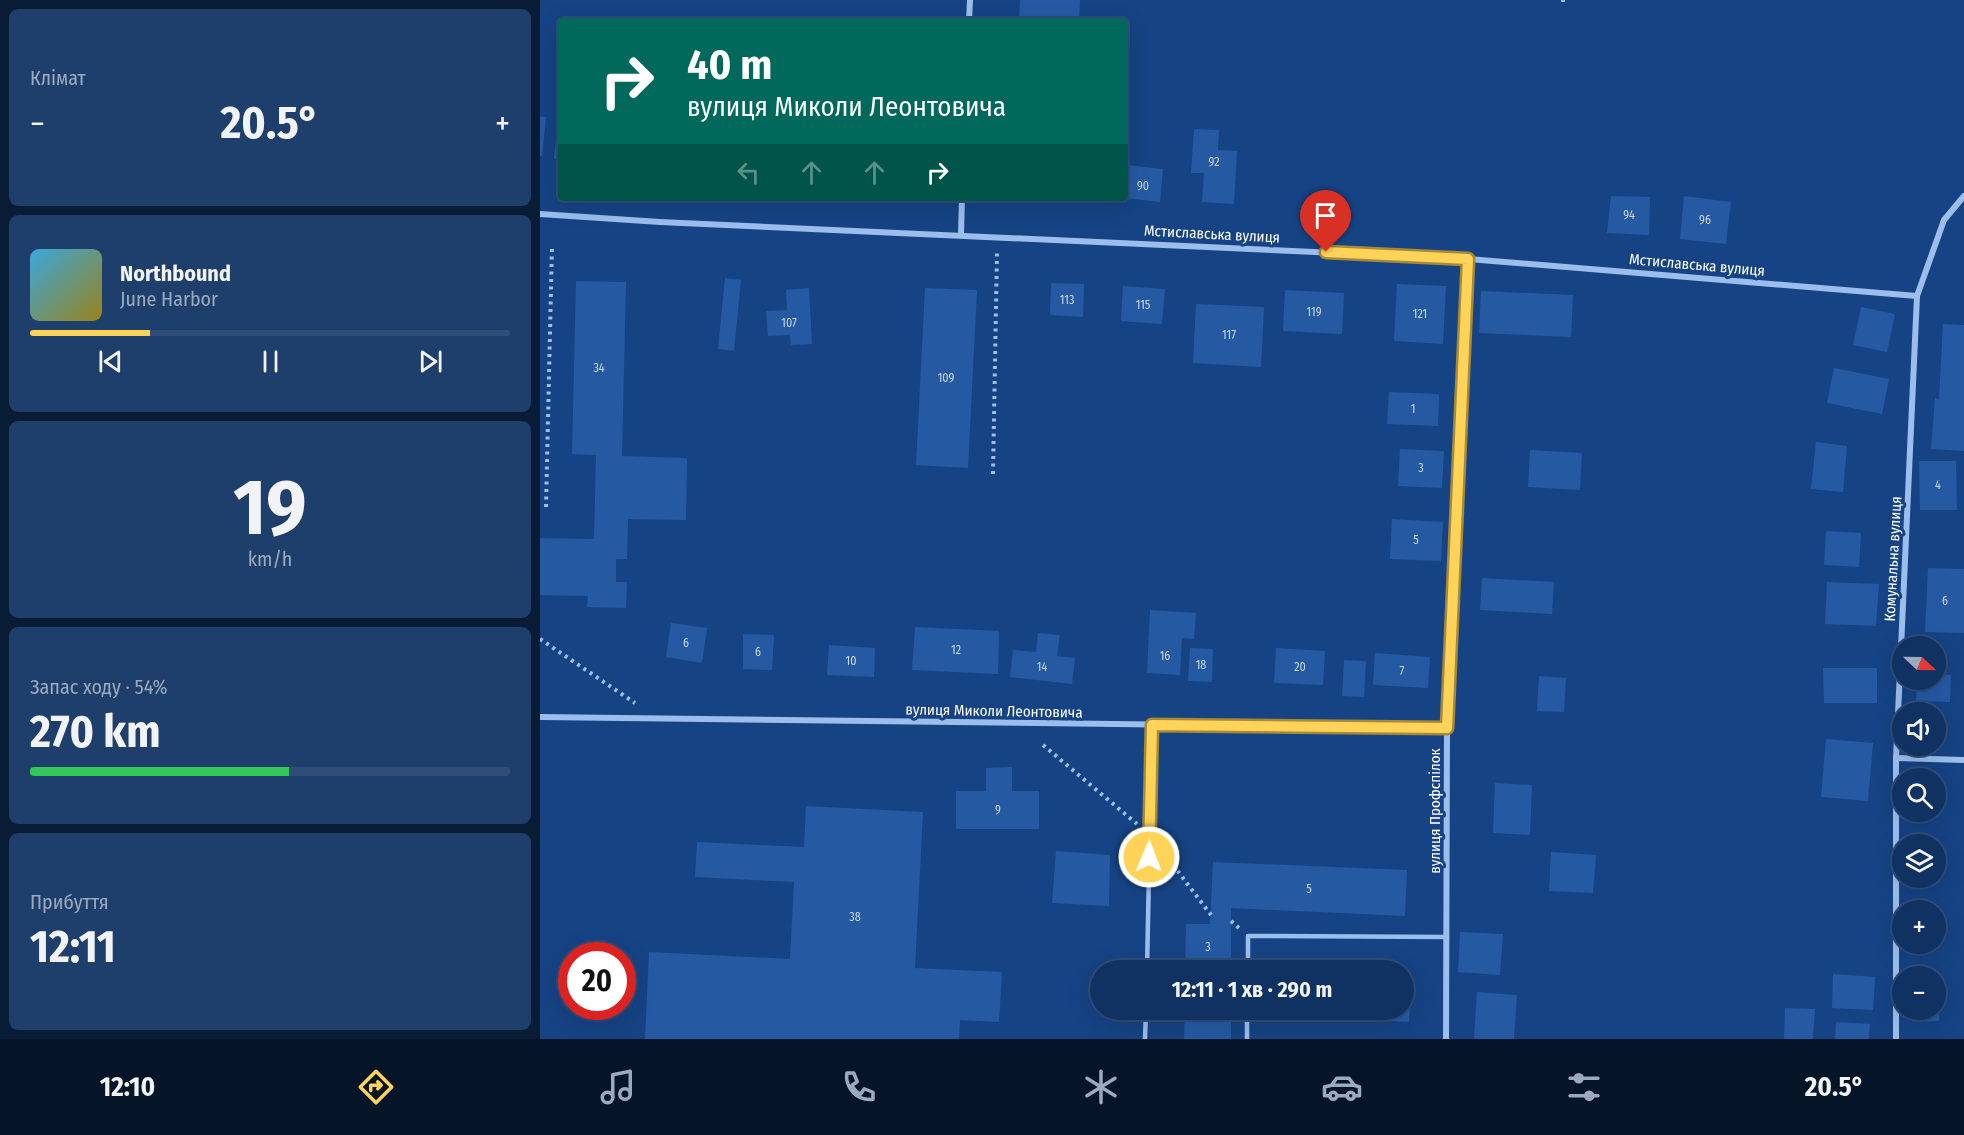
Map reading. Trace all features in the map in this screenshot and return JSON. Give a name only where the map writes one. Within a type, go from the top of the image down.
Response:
[{"type":"street","points":[[969,18],[970,0]]},
{"type":"street","name":"Комунальна вулиця","points":[[1896,1039],[1896,758],[1917,296],[1944,220],[1964,196]]},
{"type":"street","points":[[961,234],[962,201]]},
{"type":"street","name":"Мстиславська вулиця","points":[[540,214],[660,222],[1468,259],[1917,296]]},
{"type":"street","name":"вулиця Профспілок","points":[[1446,1039],[1447,728],[1468,259]]},
{"type":"street","name":"вулиця Миколи Леонтовича","points":[[540,717],[1447,728]]},
{"type":"street","points":[[1896,758],[1964,760]]},
{"type":"lane","points":[[1147,960],[1152,725]]},
{"type":"lane","points":[[1248,960],[1248,936],[1447,937]]},
{"type":"lane","points":[[1145,1039],[1146,1020]]},
{"type":"lane","points":[[1247,1020],[1247,1039]]},
{"type":"path","points":[[993,474],[997,236]]},
{"type":"path","points":[[546,507],[552,245]]},
{"type":"path","points":[[540,639],[658,718]]},
{"type":"path","points":[[1043,745],[1150,835],[1210,915]]},
{"type":"building","points":[[1020,0],[1080,0],[1079,18],[1019,18]]},
{"type":"building","points":[[540,116],[546,117],[542,156],[540,156]]},
{"type":"building","points":[[558,119],[558,160],[554,159]]},
{"type":"building","points":[[1194,129],[1219,130],[1218,150],[1237,151],[1234,204],[1202,202],[1204,173],[1191,173]]},
{"type":"building","points":[[1128,165],[1163,169],[1160,202],[1128,198]]},
{"type":"building","points":[[1611,196],[1650,197],[1649,235],[1607,233]]},
{"type":"building","points":[[1684,196],[1731,202],[1726,244],[1680,239]]},
{"type":"building","points":[[725,278],[741,280],[734,351],[718,349]]},
{"type":"building","points":[[576,281],[626,282],[622,456],[687,458],[686,520],[628,519],[627,559],[616,559],[616,582],[627,582],[626,608],[587,607],[588,596],[540,595],[540,538],[594,539],[596,455],[572,454]]},
{"type":"building","points":[[1051,283],[1084,284],[1083,317],[1050,315]]},
{"type":"building","points":[[1397,284],[1446,286],[1443,344],[1394,341]]},
{"type":"building","points":[[1123,286],[1165,289],[1162,324],[1121,321]]},
{"type":"building","points":[[809,288],[812,344],[791,345],[790,335],[768,336],[766,311],[787,310],[786,290]]},
{"type":"building","points":[[925,288],[977,290],[968,468],[916,465]]},
{"type":"building","points":[[1285,290],[1344,293],[1342,334],[1283,331]]},
{"type":"building","points":[[1481,291],[1573,295],[1571,337],[1479,333]]},
{"type":"building","points":[[1196,304],[1264,307],[1261,367],[1193,363]]},
{"type":"building","points":[[1861,307],[1895,314],[1887,352],[1853,345]]},
{"type":"building","points":[[1943,324],[1964,325],[1964,451],[1931,449],[1935,398],[1939,399]]},
{"type":"building","points":[[1834,368],[1889,379],[1882,414],[1827,403]]},
{"type":"building","points":[[1389,392],[1439,394],[1438,426],[1387,424]]},
{"type":"building","points":[[1816,442],[1847,446],[1843,492],[1811,489]]},
{"type":"building","points":[[1400,449],[1444,451],[1442,488],[1398,486]]},
{"type":"building","points":[[1530,450],[1582,453],[1580,490],[1528,487]]},
{"type":"building","points":[[1919,461],[1956,461],[1957,510],[1920,510]]},
{"type":"building","points":[[1392,519],[1443,522],[1441,561],[1390,559]]},
{"type":"building","points":[[1826,531],[1861,533],[1859,567],[1824,565]]},
{"type":"building","points":[[1928,568],[1964,569],[1964,633],[1925,632]]},
{"type":"building","points":[[1482,578],[1554,582],[1552,614],[1480,610]]},
{"type":"building","points":[[1827,582],[1879,584],[1876,626],[1825,624]]},
{"type":"building","points":[[1150,610],[1196,613],[1194,639],[1182,638],[1180,675],[1147,673]]},
{"type":"building","points":[[671,623],[707,628],[702,663],[666,657]]},
{"type":"building","points":[[915,627],[999,631],[998,674],[912,670]]},
{"type":"building","points":[[1038,633],[1060,635],[1057,656],[1075,658],[1072,684],[1010,677],[1013,650],[1036,652]]},
{"type":"building","points":[[743,634],[774,635],[772,670],[743,669]]},
{"type":"building","points":[[829,645],[875,648],[874,677],[827,675]]},
{"type":"building","points":[[1190,648],[1213,649],[1212,682],[1188,681]]},
{"type":"building","points":[[1276,648],[1325,651],[1323,685],[1274,683]]},
{"type":"building","points":[[1375,653],[1430,657],[1428,688],[1373,685]]},
{"type":"building","points":[[1344,660],[1366,661],[1364,697],[1342,696]]},
{"type":"building","points":[[1823,668],[1877,668],[1877,703],[1824,703]]},
{"type":"building","points":[[1946,675],[1951,675],[1950,702],[1916,701],[1917,690],[1946,690]]},
{"type":"building","points":[[1539,676],[1566,678],[1564,712],[1537,711]]},
{"type":"building","points":[[1826,739],[1873,743],[1868,801],[1821,797]]},
{"type":"building","points":[[1012,767],[1012,791],[1039,791],[1039,829],[956,829],[956,791],[986,791],[986,768]]},
{"type":"building","points":[[1495,783],[1532,785],[1530,835],[1493,833]]},
{"type":"building","points":[[806,806],[923,812],[915,968],[1002,972],[999,1022],[960,1020],[959,1039],[645,1039],[649,952],[790,959],[794,882],[695,877],[697,842],[804,847]]},
{"type":"building","points":[[1056,851],[1110,855],[1109,906],[1052,903]]},
{"type":"building","points":[[1551,852],[1596,855],[1593,893],[1549,891]]},
{"type":"building","points":[[1213,862],[1407,870],[1405,916],[1231,908],[1231,960],[1185,960],[1186,924],[1210,924]]},
{"type":"building","points":[[1460,932],[1503,934],[1500,975],[1458,972]]},
{"type":"building","points":[[1833,974],[1875,977],[1873,1010],[1832,1008]]},
{"type":"building","points":[[1477,992],[1517,995],[1514,1039],[1474,1039]]},
{"type":"building","points":[[1785,1008],[1815,1009],[1813,1039],[1784,1039]]},
{"type":"building","points":[[1185,1020],[1231,1020],[1231,1039],[1184,1039]]},
{"type":"building","points":[[1376,1020],[1409,1020],[1409,1022]]},
{"type":"building","points":[[1913,1020],[1939,1020],[1939,1021],[1913,1022]]},
{"type":"building","points":[[1836,1022],[1870,1024],[1869,1039],[1835,1039]]},
{"type":"route","points":[[1149,857],[1152,725],[1447,728],[1468,259],[1326,252]]}]
